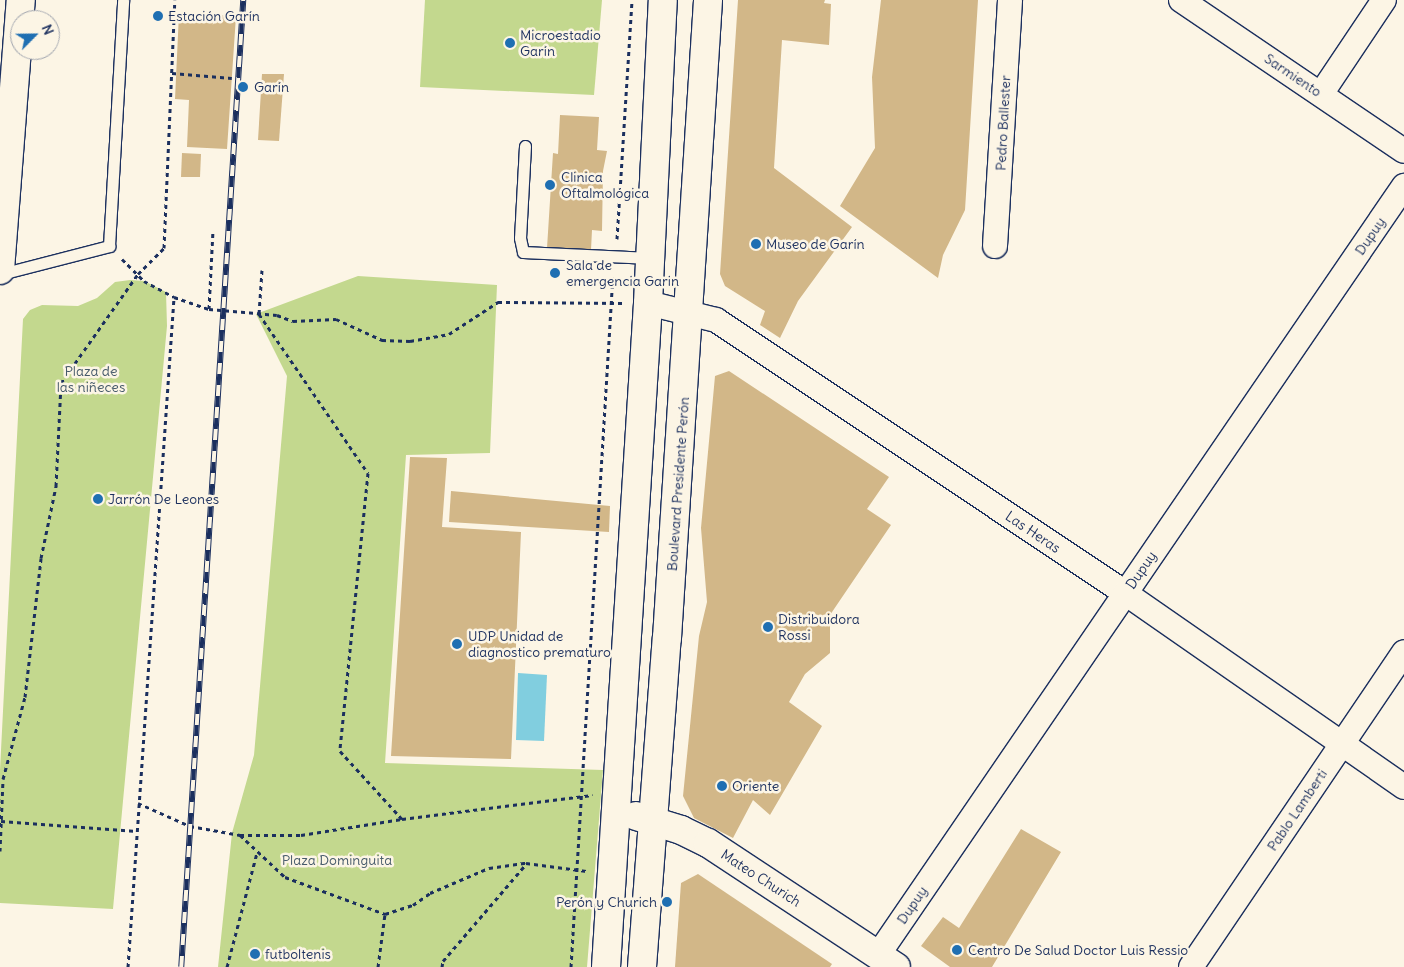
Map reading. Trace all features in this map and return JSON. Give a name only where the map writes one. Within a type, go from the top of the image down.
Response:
[{"type":"street","points":[[0,270],[21,0]]},
{"type":"street","points":[[606,967],[648,303],[663,0]]},
{"type":"street","name":"Boulevard Presidente Perón","points":[[642,967],[667,638],[708,0]]},
{"type":"street","name":"Pedro Ballester","points":[[996,246],[1010,0]]},
{"type":"street","name":"Sarmiento","points":[[1181,0],[1404,151]]},
{"type":"street","points":[[1320,94],[1384,0]]},
{"type":"street","name":"Dupuy","points":[[887,961],[1125,594],[1404,186]]},
{"type":"street","name":"Las Heras","points":[[648,303],[688,311],[716,320],[1125,594],[1404,787]]},
{"type":"street","name":"Pablo Lamberti","points":[[1191,967],[1404,652]]},
{"type":"street","name":"Mateo Churich","points":[[616,804],[708,843],[887,961]]},
{"type":"lane","points":[[0,274],[109,246],[123,0]]},
{"type":"lane","points":[[525,146],[520,238],[523,252],[650,258]]},
{"type":"path","points":[[0,851],[3,779],[25,698],[41,558],[56,486],[61,383],[138,274],[164,248],[175,0]]},
{"type":"path","points":[[571,967],[614,257],[632,0]]},
{"type":"path","points":[[172,73],[232,78]]},
{"type":"path","points":[[209,309],[213,232]]},
{"type":"path","points":[[109,246],[144,282],[174,297],[209,309],[277,315],[293,320],[336,319],[382,340],[410,341],[449,334],[498,302],[648,303]]},
{"type":"path","points":[[262,270],[259,314],[368,473],[340,751],[402,819]]},
{"type":"path","points":[[128,967],[174,297]]},
{"type":"path","points":[[138,802],[190,826],[240,835],[301,835],[402,819],[581,796],[616,804]]},
{"type":"path","points":[[2,821],[137,831]]},
{"type":"path","points":[[240,835],[257,854],[285,877],[386,914],[413,905],[430,893],[478,871],[526,863],[612,874]]},
{"type":"path","points":[[227,967],[257,854]]},
{"type":"path","points":[[442,967],[443,961],[526,863]]},
{"type":"path","points":[[378,967],[386,914]]},
{"type":"green space","name":"Microestadio Garín","points":[[425,0],[602,0],[594,95],[420,87]]},
{"type":"green space","name":"Plaza Dominguita","points":[[358,276],[497,285],[490,453],[406,455],[385,763],[603,770],[587,967],[218,967],[232,833],[254,755],[287,376],[256,314]]},
{"type":"green space","name":"Plaza de las niñeces","points":[[144,281],[166,292],[167,326],[113,909],[0,903],[0,770],[23,319],[30,310],[42,305],[78,306],[97,298],[115,282]]},
{"type":"water","points":[[518,673],[547,675],[544,741],[516,740]]},
{"type":"building","points":[[738,0],[825,0],[824,3],[831,4],[829,45],[782,40],[774,168],[852,227],[798,301],[780,338],[760,325],[765,311],[725,286],[720,274]]},
{"type":"building","points":[[881,0],[978,0],[965,210],[943,255],[938,278],[840,206],[875,148],[872,77]]},
{"type":"building","points":[[179,13],[236,16],[227,149],[187,147],[189,100],[175,99]]},
{"type":"building","points":[[262,74],[284,74],[279,141],[258,140]]},
{"type":"building","points":[[560,115],[599,117],[597,150],[607,151],[603,171],[602,231],[592,230],[591,250],[547,248],[553,153],[558,154]]},
{"type":"building","points":[[182,153],[201,154],[200,177],[181,177]]},
{"type":"building","points":[[729,371],[889,477],[867,509],[891,525],[830,615],[830,653],[805,674],[789,702],[822,726],[770,815],[753,800],[733,838],[694,818],[683,796],[699,636],[707,602],[701,528],[715,376]]},
{"type":"building","name":"UDP Unidad de diagnostico prematuro","points":[[410,457],[447,458],[442,527],[521,532],[511,759],[391,756]]},
{"type":"building","points":[[451,491],[610,506],[609,532],[449,522]]},
{"type":"building","points":[[1021,829],[1061,852],[992,967],[950,967],[921,946],[943,917],[959,928]]},
{"type":"building","points":[[698,874],[832,964],[830,967],[675,967],[681,883]]},
{"type":"railway","points":[[181,967],[243,0]]},
{"type":"place","name":"Estación Garín","points":[[158,16]]},
{"type":"place","name":"Microestadio Garín","points":[[510,43]]},
{"type":"place","name":"Garín","points":[[243,87]]},
{"type":"place","name":"Clinica Oftalmológica","points":[[550,185]]},
{"type":"place","name":"Museo de Garín","points":[[756,244]]},
{"type":"place","name":"Sala de emergencia Garin","points":[[555,273]]},
{"type":"place","name":"Jarrón De Leones","points":[[98,499]]},
{"type":"place","name":"Distribuidora Rossi","points":[[768,627]]},
{"type":"place","name":"UDP Unidad de diagnostico prematuro","points":[[457,644]]},
{"type":"place","name":"Oriente","points":[[722,786]]},
{"type":"place","name":"Perón y Churich","points":[[667,902]]},
{"type":"place","name":"Centro De Salud Doctor Luis Ressio","points":[[957,950]]},
{"type":"place","name":"futboltenis","points":[[255,954]]}]
